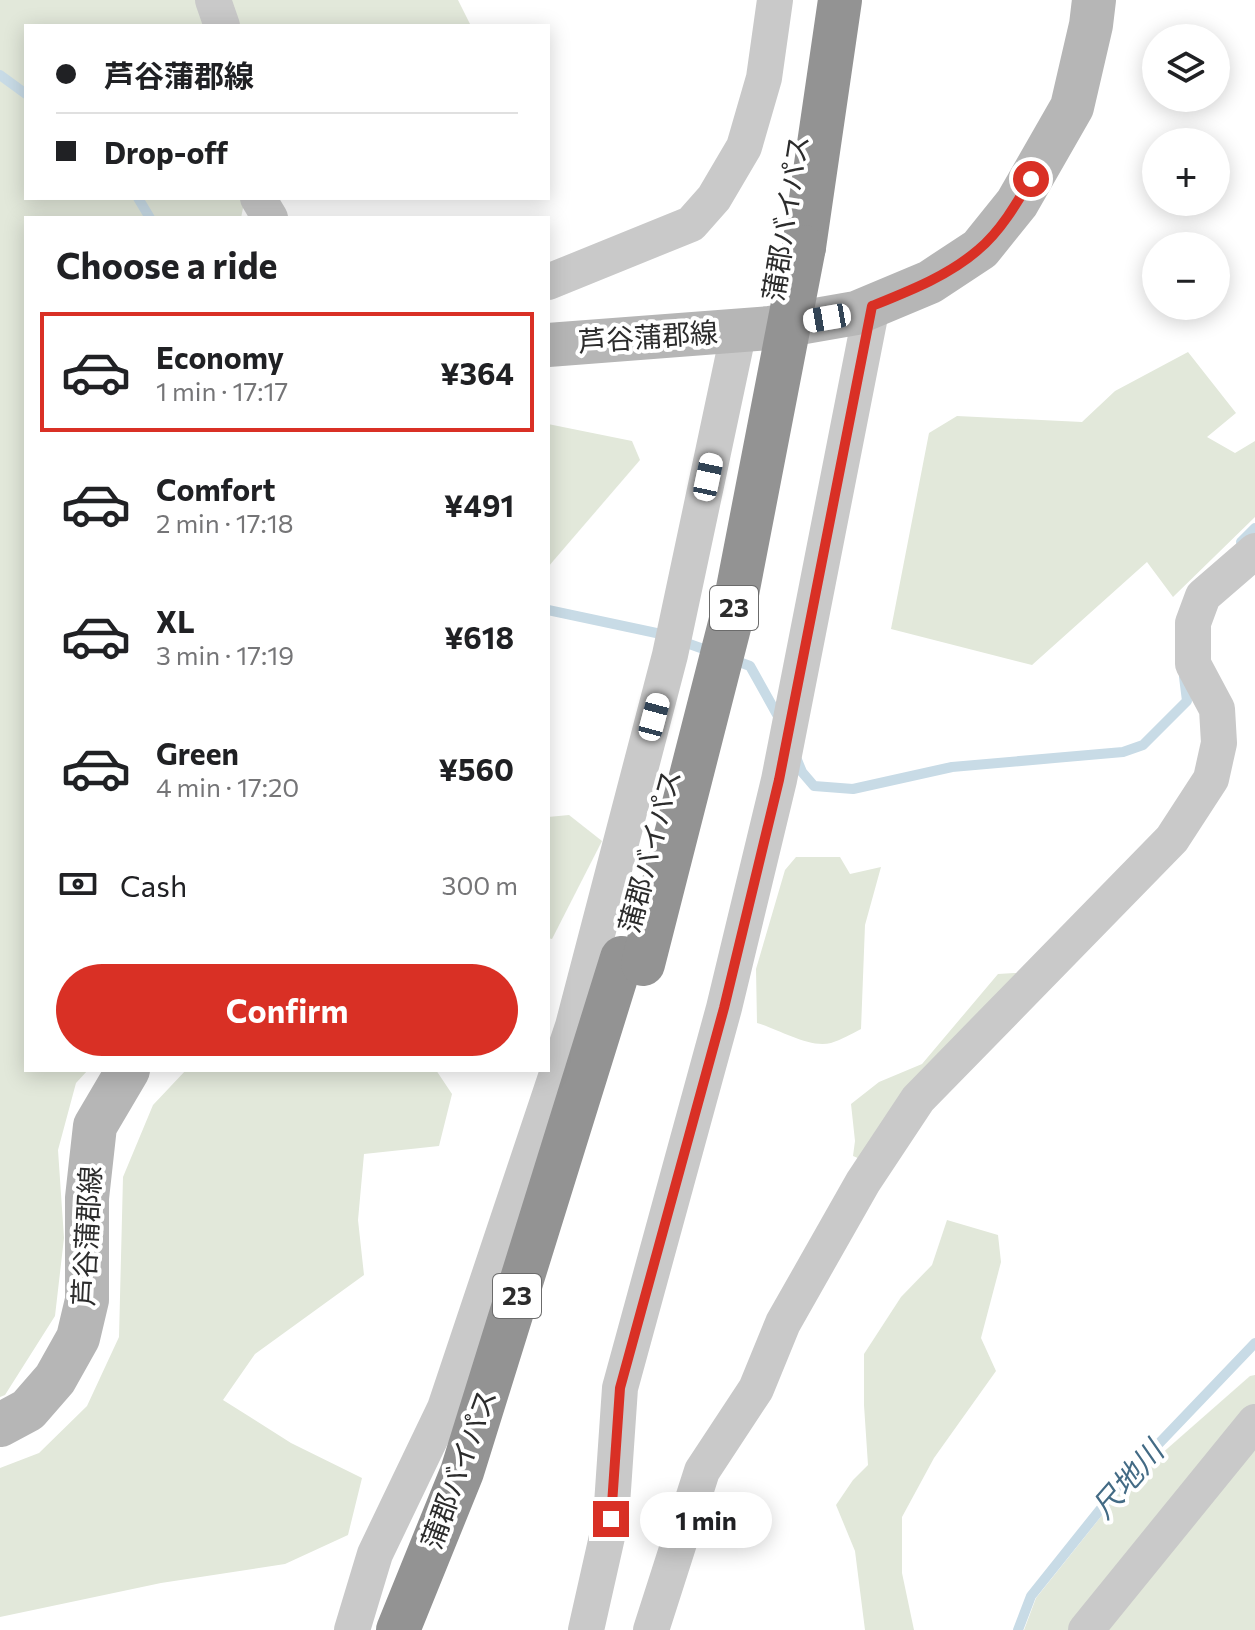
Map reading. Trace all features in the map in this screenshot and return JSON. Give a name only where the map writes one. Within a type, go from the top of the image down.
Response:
[{"type":"highway","name":"蒲郡バイパス","points":[[795,245],[816,0]]},
{"type":"highway","name":"蒲郡バイパス","points":[[420,1630],[481,1474],[735,604],[840,0]]},
{"type":"highway","name":"蒲郡バイパス","points":[[398,1630],[462,1472],[632,961]]},
{"type":"main road","name":"芦谷蒲郡線","points":[[550,345],[770,328],[856,313],[930,282],[980,249],[1017,203],[1072,107],[1094,0]]},
{"type":"main road","name":"芦谷蒲郡線","points":[[0,1425],[28,1410],[55,1379],[78,1338],[87,1300],[87,1198],[95,1126],[127,1072]]},
{"type":"street","points":[[213,0],[221,24]]},
{"type":"street","points":[[550,281],[691,224],[714,198],[744,147],[764,78],[775,0]]},
{"type":"street","points":[[586,1630],[611,1519],[620,1388],[724,1008],[779,780],[872,306]]},
{"type":"street","points":[[352,1630],[375,1554],[445,1408],[568,1041],[670,655],[739,330]]},
{"type":"street","points":[[651,1630],[702,1471],[756,1389],[783,1323],[863,1182],[918,1099],[1172,839],[1211,779],[1219,743],[1217,709],[1193,664],[1193,623],[1203,596],[1255,551]]},
{"type":"street","points":[[1086,1630],[1255,1422]]},
{"type":"shaded area","points":[[0,0],[458,0],[470,24],[24,24],[24,200],[245,200],[241,216],[24,216],[24,1072],[86,1072],[76,1083],[58,1150],[64,1238],[55,1316],[5,1395],[0,1397]]},
{"type":"shaded area","points":[[1188,352],[1236,413],[1207,437],[1235,453],[1255,441],[1255,517],[1173,597],[1147,562],[1032,665],[891,629],[929,433],[957,416],[1082,422],[1115,391]]},
{"type":"shaded area","points":[[550,424],[632,441],[640,460],[550,565]]},
{"type":"shaded area","points":[[569,815],[602,841],[552,939],[550,938],[550,817]]},
{"type":"shaded area","points":[[796,857],[840,857],[850,874],[881,867],[865,925],[861,1029],[831,1043],[804,1041],[757,1023],[756,969],[785,870]]},
{"type":"shaded area","points":[[1032,972],[860,1159],[853,1156],[855,1141],[851,1104],[879,1082],[922,1064],[998,974]]},
{"type":"shaded area","points":[[184,1072],[437,1072],[452,1094],[439,1146],[364,1154],[358,1220],[364,1275],[255,1354],[223,1400],[291,1443],[362,1478],[348,1535],[285,1564],[161,1583],[0,1617],[0,1468],[39,1453],[87,1406],[119,1337],[123,1177],[153,1105]]},
{"type":"shaded area","points":[[947,1220],[998,1235],[1001,1262],[981,1338],[996,1371],[934,1458],[902,1517],[902,1573],[914,1630],[865,1630],[855,1551],[836,1505],[868,1465],[864,1354],[901,1297],[932,1265]]},
{"type":"shaded area","points":[[1255,1375],[1255,1630],[1024,1630],[1036,1598],[1127,1484],[1250,1376]]},
{"type":"waterway","points":[[0,75],[24,93]]},
{"type":"waterway","points":[[139,200],[149,216]]},
{"type":"waterway","points":[[1241,542],[1255,528]]},
{"type":"waterway","points":[[550,610],[661,634],[712,652]]},
{"type":"waterway","points":[[731,659],[750,666],[779,718]]},
{"type":"waterway","points":[[795,755],[802,772],[814,786],[853,789],[952,767],[1123,752],[1143,745],[1187,701],[1184,677]]},
{"type":"waterway","name":"尺地川","points":[[1018,1630],[1031,1596],[1123,1481],[1255,1343]]},
{"type":"route","points":[[611,1519],[620,1388],[724,1008],[779,780],[872,306],[930,282],[980,249],[1017,203],[1031,179]]}]
